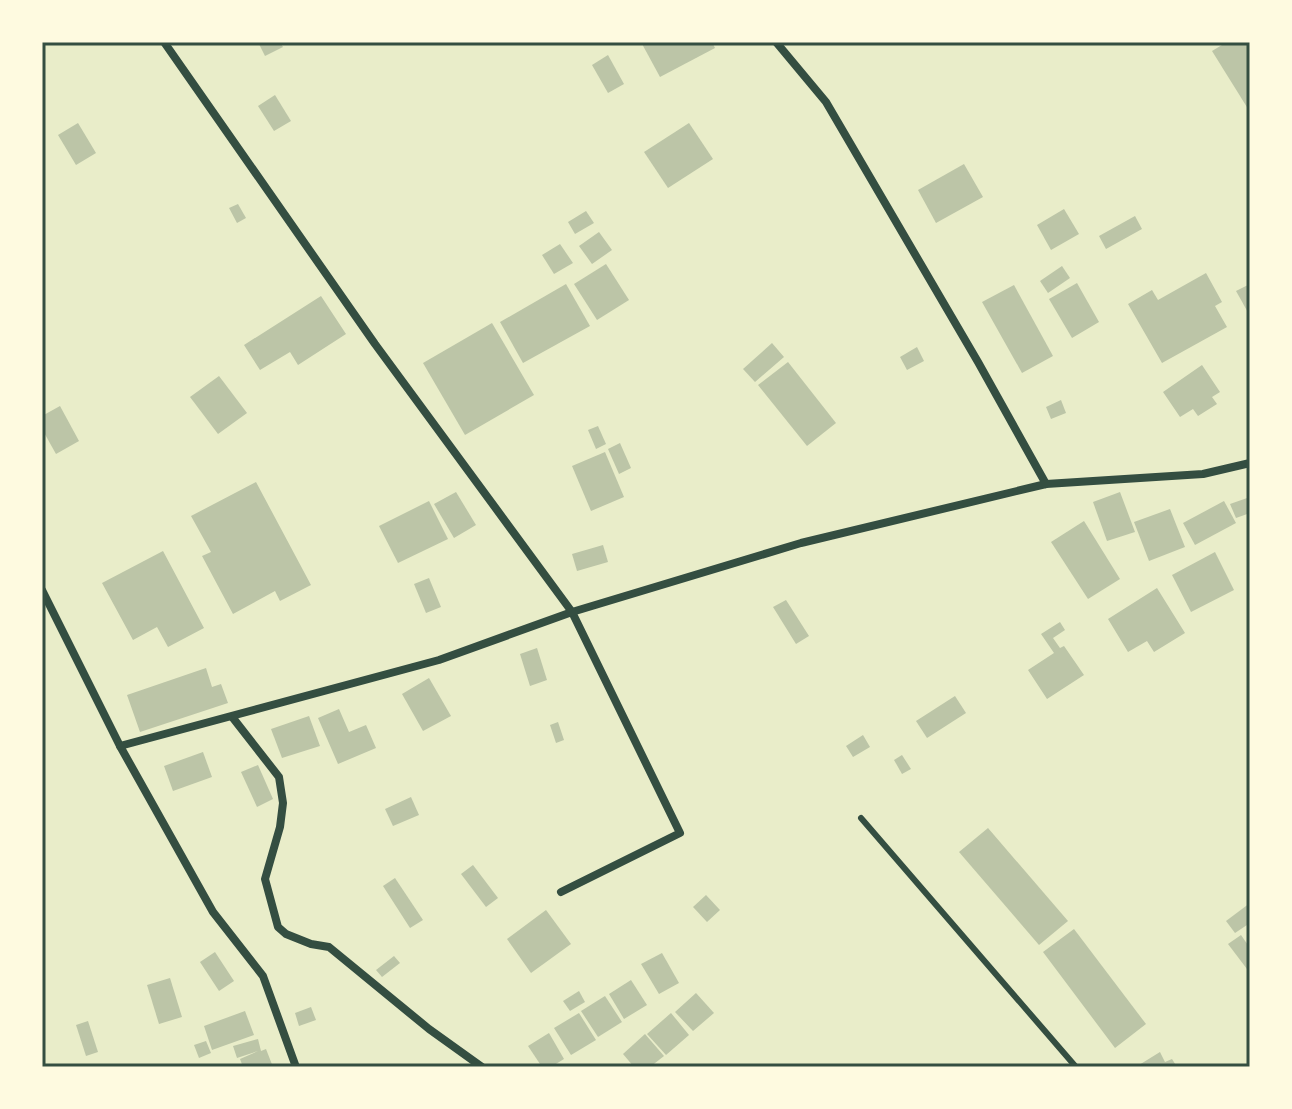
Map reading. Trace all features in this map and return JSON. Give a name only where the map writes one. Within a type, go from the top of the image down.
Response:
[{"type":"street","points":[[164,42],[375,344],[572,612],[680,833],[561,892]]},
{"type":"street","points":[[776,42],[826,102],[1046,484]]},
{"type":"street","points":[[120,746],[439,660],[572,612],[801,543],[1046,484],[1203,474],[1250,463]]},
{"type":"street","points":[[42,590],[120,746],[213,912],[263,976],[296,1067]]},
{"type":"street","points":[[233,718],[279,777],[283,803],[280,827],[265,879],[278,927],[286,934],[311,944],[329,947],[429,1029],[482,1067]]},
{"type":"lane","points":[[861,818],[1076,1067]]},
{"type":"building","points":[[258,42],[280,42],[283,47],[265,56]]},
{"type":"building","points":[[641,42],[712,42],[715,48],[660,77]]},
{"type":"building","points":[[1227,42],[1250,42],[1250,112],[1212,51]]},
{"type":"building","points":[[608,55],[624,84],[608,93],[592,65]]},
{"type":"building","points":[[275,95],[291,121],[274,131],[258,106]]},
{"type":"building","points":[[78,123],[96,153],[76,165],[58,135]]},
{"type":"building","points":[[689,123],[713,159],[668,188],[644,152]]},
{"type":"building","points":[[964,164],[983,197],[936,223],[918,190]]},
{"type":"building","points":[[238,204],[246,218],[237,223],[229,208]]},
{"type":"building","points":[[1064,209],[1079,234],[1051,250],[1037,225]]},
{"type":"building","points":[[586,211],[594,223],[575,234],[568,222]]},
{"type":"building","points":[[1135,216],[1142,229],[1106,249],[1099,236]]},
{"type":"building","points":[[599,232],[612,250],[592,264],[579,246]]},
{"type":"building","points":[[560,244],[573,263],[554,274],[542,255]]},
{"type":"building","points":[[606,264],[629,300],[597,320],[574,284]]},
{"type":"building","points":[[1062,266],[1070,278],[1048,293],[1040,281]]},
{"type":"building","points":[[1206,273],[1222,302],[1215,306],[1227,327],[1162,363],[1128,304],[1152,290],[1158,300]]},
{"type":"building","points":[[1077,283],[1099,322],[1072,338],[1049,299]]},
{"type":"building","points":[[566,284],[590,326],[523,363],[500,322]]},
{"type":"building","points":[[1250,284],[1250,316],[1236,291]]},
{"type":"building","points":[[1014,285],[1053,356],[1022,373],[982,302]]},
{"type":"building","points":[[321,296],[346,334],[298,365],[290,352],[260,370],[244,345]]},
{"type":"building","points":[[492,323],[534,395],[465,435],[423,363]]},
{"type":"building","points":[[772,343],[784,357],[755,382],[743,369]]},
{"type":"building","points":[[917,347],[924,361],[907,370],[900,357]]},
{"type":"building","points":[[788,362],[836,423],[807,446],[758,385]]},
{"type":"building","points":[[1202,365],[1220,392],[1212,397],[1217,404],[1198,416],[1193,409],[1180,417],[1163,392]]},
{"type":"building","points":[[219,376],[247,413],[218,434],[190,397]]},
{"type":"building","points":[[1061,400],[1066,413],[1051,419],[1046,407]]},
{"type":"building","points":[[60,406],[79,441],[56,454],[42,429],[42,416]]},
{"type":"building","points":[[598,426],[606,444],[596,449],[588,430]]},
{"type":"building","points":[[620,443],[631,468],[619,474],[608,449]]},
{"type":"building","points":[[605,452],[624,497],[591,511],[572,466]]},
{"type":"building","points":[[256,482],[311,585],[280,601],[275,591],[233,614],[202,556],[211,552],[191,516]]},
{"type":"building","points":[[456,492],[476,525],[454,538],[434,504]]},
{"type":"building","points":[[1120,492],[1135,532],[1107,541],[1093,502]]},
{"type":"building","points":[[1250,497],[1250,513],[1236,518],[1230,504]]},
{"type":"building","points":[[429,501],[448,539],[398,563],[379,526]]},
{"type":"building","points":[[1224,501],[1236,523],[1195,545],[1183,523]]},
{"type":"building","points":[[1170,509],[1185,547],[1149,561],[1134,522]]},
{"type":"building","points":[[1084,521],[1120,579],[1088,599],[1051,542]]},
{"type":"building","points":[[603,545],[608,562],[577,571],[572,554]]},
{"type":"building","points":[[163,551],[204,628],[168,647],[157,627],[133,640],[102,583]]},
{"type":"building","points":[[1215,552],[1234,590],[1191,612],[1172,575]]},
{"type":"building","points":[[429,578],[441,607],[426,613],[414,584]]},
{"type":"building","points":[[1157,588],[1185,633],[1154,652],[1147,641],[1128,652],[1108,619]]},
{"type":"building","points":[[786,600],[809,636],[796,644],[773,607]]},
{"type":"building","points":[[1060,622],[1065,630],[1053,638],[1060,648],[1064,646],[1084,675],[1047,699],[1028,670],[1054,653],[1041,634]]},
{"type":"building","points":[[537,648],[547,680],[530,686],[520,654]]},
{"type":"building","points":[[206,668],[212,687],[221,684],[228,703],[140,732],[127,695]]},
{"type":"building","points":[[429,678],[451,716],[423,731],[402,694]]},
{"type":"building","points":[[955,696],[966,713],[927,738],[916,721]]},
{"type":"building","points":[[339,709],[349,732],[366,725],[376,748],[338,764],[318,718]]},
{"type":"building","points":[[309,716],[320,746],[282,758],[271,729]]},
{"type":"building","points":[[558,722],[564,740],[556,743],[550,725]]},
{"type":"building","points":[[863,735],[870,747],[853,757],[846,746]]},
{"type":"building","points":[[203,752],[212,777],[173,791],[164,766]]},
{"type":"building","points":[[902,755],[911,769],[902,774],[894,760]]},
{"type":"building","points":[[258,765],[273,799],[257,807],[241,772]]},
{"type":"building","points":[[411,797],[419,815],[393,826],[385,809]]},
{"type":"building","points":[[988,828],[1068,921],[1039,945],[959,852]]},
{"type":"building","points":[[473,865],[498,898],[486,907],[461,874]]},
{"type":"building","points":[[395,878],[423,920],[410,928],[383,886]]},
{"type":"building","points":[[706,895],[720,910],[707,922],[693,907]]},
{"type":"building","points":[[1250,903],[1250,923],[1235,933],[1226,921]]},
{"type":"building","points":[[546,910],[571,944],[531,973],[507,939]]},
{"type":"building","points":[[1074,929],[1146,1024],[1115,1048],[1043,952]]},
{"type":"building","points":[[1241,935],[1250,948],[1250,973],[1228,944]]},
{"type":"building","points":[[215,952],[234,981],[219,991],[200,962]]},
{"type":"building","points":[[662,953],[679,983],[659,994],[641,964]]},
{"type":"building","points":[[394,956],[400,963],[382,977],[376,970]]},
{"type":"building","points":[[170,978],[182,1017],[159,1024],[147,985]]},
{"type":"building","points":[[631,980],[647,1005],[624,1019],[609,994]]},
{"type":"building","points":[[579,991],[585,1002],[570,1011],[563,1001]]},
{"type":"building","points":[[696,993],[714,1013],[693,1031],[675,1012]]},
{"type":"building","points":[[605,996],[622,1022],[598,1037],[581,1011]]},
{"type":"building","points":[[311,1007],[316,1020],[299,1026],[295,1013]]},
{"type":"building","points":[[245,1011],[254,1035],[212,1050],[204,1026]]},
{"type":"building","points":[[579,1013],[596,1040],[571,1055],[554,1028]]},
{"type":"building","points":[[671,1013],[689,1035],[666,1055],[647,1034]]},
{"type":"building","points":[[88,1021],[98,1052],[86,1056],[76,1025]]},
{"type":"building","points":[[549,1033],[564,1059],[551,1067],[542,1067],[528,1046]]},
{"type":"building","points":[[645,1034],[664,1056],[650,1067],[634,1067],[623,1054]]},
{"type":"building","points":[[258,1039],[261,1051],[266,1049],[273,1067],[243,1067],[240,1059],[258,1051],[237,1058],[233,1046]]},
{"type":"building","points":[[206,1041],[211,1053],[199,1058],[194,1045]]},
{"type":"building","points":[[1160,1052],[1165,1062],[1172,1059],[1177,1067],[1140,1067],[1139,1065]]}]
